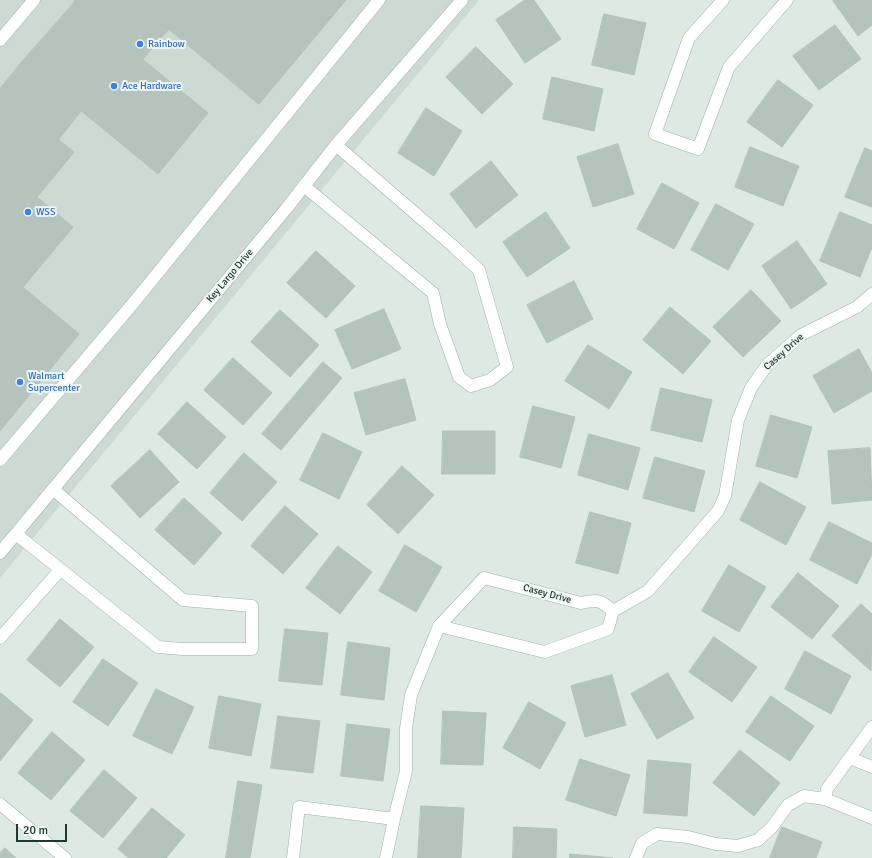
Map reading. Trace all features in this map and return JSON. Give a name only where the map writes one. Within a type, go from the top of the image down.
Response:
[{"type":"street","points":[[0,40],[34,0]]},
{"type":"street","points":[[0,460],[134,301],[379,0]]},
{"type":"street","name":"Key Largo Drive","points":[[0,553],[54,490],[336,145],[462,0]]},
{"type":"street","points":[[723,0],[689,38],[655,134],[698,149],[729,67],[787,0]]},
{"type":"street","points":[[304,186],[433,293],[440,324],[459,377],[471,386],[490,380],[507,367],[479,270],[336,145]]},
{"type":"street","name":"Casey Drive","points":[[386,858],[406,771],[406,728],[411,695],[439,626],[484,578],[581,603],[595,600],[603,602],[612,611],[648,591],[718,511],[725,496],[738,420],[751,388],[767,365],[801,335],[857,308],[872,294]]},
{"type":"street","points":[[16,534],[158,647],[182,649],[252,649],[252,606],[183,600],[54,490]]},
{"type":"street","points":[[0,638],[60,570]]},
{"type":"street","points":[[439,626],[545,652],[608,629],[612,611]]},
{"type":"street","points":[[824,799],[827,788],[872,727]]},
{"type":"street","points":[[850,758],[872,767]]},
{"type":"street","points":[[636,858],[642,843],[658,834],[688,837],[716,844],[738,846],[758,840],[772,826],[788,805],[804,796],[824,799],[872,818]]},
{"type":"street","points":[[0,804],[65,858]]},
{"type":"street","points":[[293,858],[299,807],[394,819]]},
{"type":"shaded area","points":[[0,0],[479,0],[0,578]]},
{"type":"building","name":"Rainbow","points":[[75,0],[134,0],[169,29],[143,59],[74,3]]},
{"type":"building","points":[[134,0],[346,0],[259,104]]},
{"type":"building","points":[[525,0],[534,0],[561,39],[525,63],[496,20]]},
{"type":"building","points":[[872,0],[872,25],[858,36],[833,1]]},
{"type":"building","name":"Ace Hardware","points":[[74,3],[208,113],[158,174],[22,62]]},
{"type":"building","points":[[604,14],[646,23],[634,75],[592,65]]},
{"type":"building","points":[[835,25],[861,59],[819,90],[793,56]]},
{"type":"building","points":[[476,47],[513,84],[482,114],[446,77]]},
{"type":"building","points":[[22,62],[82,110],[58,140],[0,93],[0,89]]},
{"type":"building","points":[[552,77],[603,89],[594,131],[543,119]]},
{"type":"building","points":[[778,80],[813,105],[782,147],[747,122]]},
{"type":"building","points":[[0,93],[74,152],[37,197],[0,166]]},
{"type":"building","points":[[426,108],[462,131],[434,176],[398,153]]},
{"type":"building","points":[[618,144],[634,194],[593,207],[577,157]]},
{"type":"building","points":[[750,147],[799,166],[783,206],[735,187]]},
{"type":"building","points":[[865,148],[872,151],[872,207],[845,197]]},
{"type":"building","points":[[491,161],[518,195],[476,228],[450,194]]},
{"type":"building","name":"WSS","points":[[0,166],[73,227],[23,287],[0,268]]},
{"type":"building","points":[[662,183],[699,203],[674,249],[637,229]]},
{"type":"building","points":[[716,204],[754,224],[728,270],[691,250]]},
{"type":"building","points":[[546,212],[570,248],[527,277],[503,242]]},
{"type":"building","points":[[840,212],[872,225],[872,247],[860,277],[820,261]]},
{"type":"building","points":[[797,241],[827,284],[791,309],[762,266]]},
{"type":"building","points":[[316,251],[355,286],[326,318],[287,283]]},
{"type":"building","name":"Walmart Supercenter","points":[[0,268],[79,334],[0,431]]},
{"type":"building","points":[[574,281],[593,319],[547,343],[527,305]]},
{"type":"building","points":[[751,290],[781,321],[743,357],[713,327]]},
{"type":"building","points":[[670,307],[711,341],[683,374],[643,340]]},
{"type":"building","points":[[384,309],[401,349],[352,369],[335,330]]},
{"type":"building","points":[[280,310],[319,345],[290,377],[251,342]]},
{"type":"building","points":[[588,345],[632,372],[609,409],[565,381]]},
{"type":"building","points":[[859,349],[872,373],[872,391],[834,413],[813,376]]},
{"type":"building","points":[[233,358],[272,393],[243,425],[204,390]]},
{"type":"building","points":[[323,362],[342,378],[281,450],[262,434]]},
{"type":"building","points":[[405,379],[416,420],[366,435],[354,393]]},
{"type":"building","points":[[661,388],[712,400],[702,442],[651,430]]},
{"type":"building","points":[[187,402],[226,437],[197,469],[158,434]]},
{"type":"building","points":[[533,406],[575,417],[561,468],[520,457]]},
{"type":"building","points":[[771,415],[812,427],[797,478],[756,466]]},
{"type":"building","points":[[443,431],[495,431],[495,474],[442,474]]},
{"type":"building","points":[[323,433],[362,452],[339,499],[300,480]]},
{"type":"building","points":[[589,434],[640,448],[628,490],[578,475]]},
{"type":"building","points":[[870,448],[872,500],[832,504],[828,451]]},
{"type":"building","points":[[150,450],[179,482],[140,518],[111,486]]},
{"type":"building","points":[[244,453],[277,482],[242,521],[210,493]]},
{"type":"building","points":[[655,457],[705,471],[694,512],[643,498]]},
{"type":"building","points":[[402,466],[434,495],[398,534],[367,505]]},
{"type":"building","points":[[760,482],[806,507],[786,545],[740,520]]},
{"type":"building","points":[[184,498],[222,533],[194,565],[155,530]]},
{"type":"building","points":[[285,506],[318,534],[283,574],[251,546]]},
{"type":"building","points":[[590,512],[631,523],[618,574],[576,563]]},
{"type":"building","points":[[829,522],[872,543],[872,554],[857,584],[810,560]]},
{"type":"building","points":[[405,545],[442,567],[416,612],[379,591]]},
{"type":"building","points":[[338,546],[372,572],[340,614],[306,588]]},
{"type":"building","points":[[729,565],[766,587],[739,632],[702,611]]},
{"type":"building","points":[[798,573],[839,606],[812,639],[771,607]]},
{"type":"building","points":[[861,604],[872,614],[871,671],[832,636]]},
{"type":"building","points":[[60,619],[94,647],[60,687],[27,660]]},
{"type":"building","points":[[285,629],[328,633],[322,685],[279,681]]},
{"type":"building","points":[[714,637],[757,667],[732,702],[689,672]]},
{"type":"building","points":[[348,642],[390,648],[384,700],[341,695]]},
{"type":"building","points":[[805,651],[851,676],[831,714],[785,689]]},
{"type":"building","points":[[103,659],[138,683],[108,726],[73,702]]},
{"type":"building","points":[[668,673],[694,718],[657,739],[631,694]]},
{"type":"building","points":[[612,675],[626,725],[585,737],[571,686]]},
{"type":"building","points":[[156,689],[194,707],[172,754],[133,736]]},
{"type":"building","points":[[1,693],[33,720],[0,761],[0,694]]},
{"type":"building","points":[[219,696],[261,704],[251,756],[209,748]]},
{"type":"building","points":[[771,696],[814,726],[790,761],[746,732]]},
{"type":"building","points":[[529,702],[566,723],[540,769],[503,748]]},
{"type":"building","points":[[443,711],[486,713],[483,765],[441,764]]},
{"type":"building","points":[[278,716],[320,721],[313,773],[271,768]]},
{"type":"building","points":[[347,724],[390,729],[383,781],[341,776]]},
{"type":"building","points":[[52,732],[85,760],[51,800],[18,773]]},
{"type":"building","points":[[740,750],[780,783],[754,816],[713,783]]},
{"type":"building","points":[[580,759],[630,775],[616,816],[566,800]]},
{"type":"building","points":[[648,760],[691,764],[687,816],[644,813]]},
{"type":"building","points":[[104,770],[137,798],[103,838],[70,811]]},
{"type":"building","points":[[238,781],[262,785],[250,858],[226,858]]},
{"type":"building","points":[[421,806],[464,808],[461,858],[418,858]]},
{"type":"building","points":[[152,808],[185,835],[166,858],[129,858],[118,849]]},
{"type":"building","points":[[514,827],[557,829],[556,858],[513,858]]},
{"type":"building","points":[[782,827],[822,842],[816,858],[770,858]]},
{"type":"building","points":[[5,848],[16,858],[0,858],[0,853]]},
{"type":"building","points":[[570,854],[613,858],[570,858]]},
{"type":"place","name":"Rainbow","points":[[140,44]]},
{"type":"place","name":"Ace Hardware","points":[[114,86]]},
{"type":"place","name":"WSS","points":[[28,212]]},
{"type":"place","name":"Walmart Supercenter","points":[[20,382]]}]
